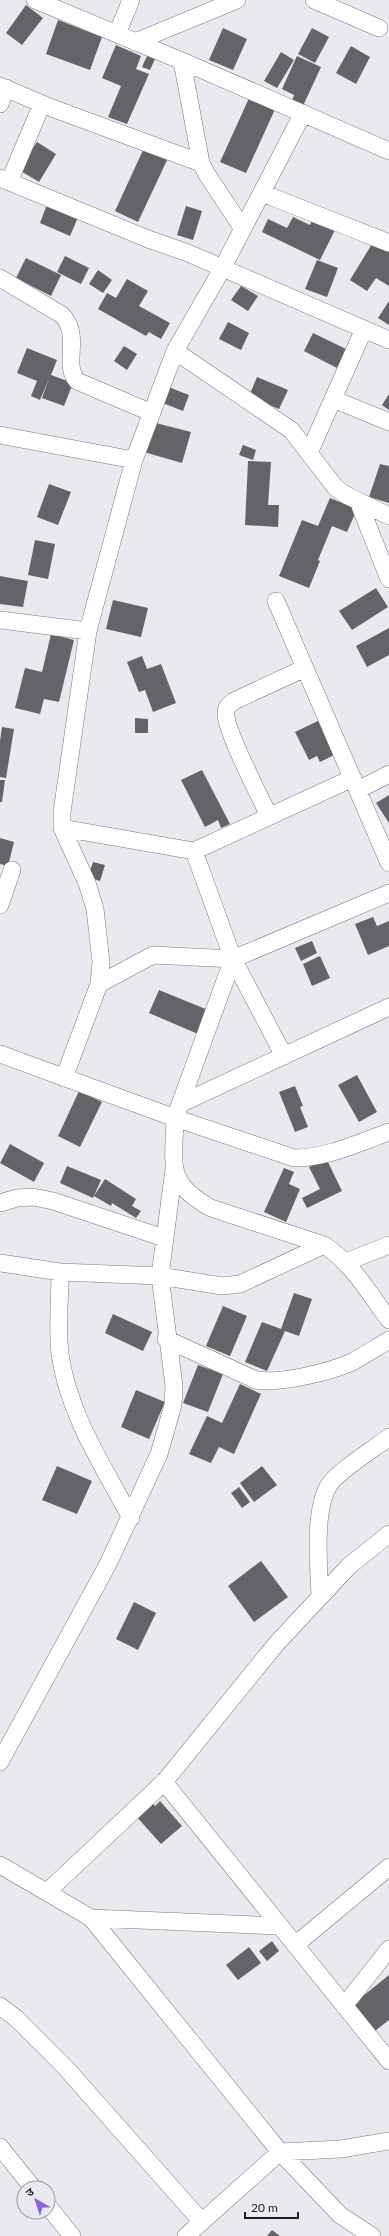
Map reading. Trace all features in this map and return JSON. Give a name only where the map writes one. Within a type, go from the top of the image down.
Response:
[{"type":"street","points":[[35,0],[182,61],[389,151]]},
{"type":"street","points":[[117,34],[131,0]]},
{"type":"street","points":[[135,42],[237,0]]},
{"type":"street","points":[[314,0],[379,28]]},
{"type":"street","points":[[182,61],[201,163],[243,229]]},
{"type":"street","points":[[0,104],[3,87],[42,104],[201,163]]},
{"type":"street","points":[[42,104],[4,180],[148,239],[188,253],[389,340]]},
{"type":"street","points":[[64,1078],[99,984],[101,962],[95,908],[87,883],[62,828],[62,812],[88,631],[134,460],[175,351],[222,269],[303,113]]},
{"type":"street","points":[[262,192],[389,243]]},
{"type":"street","points":[[0,278],[62,315],[67,320],[70,326],[72,354],[70,370],[71,375],[77,380],[152,413]]},
{"type":"street","points":[[309,453],[364,329]]},
{"type":"street","points":[[175,351],[291,430],[336,488],[358,501],[389,516]]},
{"type":"street","points":[[333,399],[389,422]]},
{"type":"street","points":[[0,436],[134,460]]},
{"type":"street","points":[[358,501],[389,579]]},
{"type":"street","points":[[276,600],[389,863]]},
{"type":"street","points":[[0,620],[88,631]]},
{"type":"street","points":[[269,816],[230,731],[225,714],[227,706],[234,701],[305,668]]},
{"type":"street","points":[[62,828],[194,851],[269,816],[355,784],[389,774]]},
{"type":"street","points":[[194,851],[233,959],[284,1056]]},
{"type":"street","points":[[0,905],[12,870]]},
{"type":"street","points":[[99,984],[153,955],[233,959],[389,893]]},
{"type":"street","points":[[0,1762],[131,1518],[160,1454],[173,1405],[174,1386],[166,1339],[160,1276],[174,1169],[179,1111],[233,959]]},
{"type":"street","points":[[179,1111],[284,1056],[389,1007]]},
{"type":"street","points":[[0,1054],[64,1078],[179,1111],[294,1158],[311,1158],[325,1155],[389,1132]]},
{"type":"street","points":[[174,1169],[184,1188],[196,1199],[211,1208],[324,1245],[339,1255],[346,1262],[389,1320]]},
{"type":"street","points":[[0,1203],[17,1198],[33,1197],[53,1201],[164,1238]]},
{"type":"street","points":[[0,1263],[60,1272],[160,1276],[222,1286],[233,1286],[324,1245]]},
{"type":"street","points":[[346,1262],[389,1245]]},
{"type":"street","points":[[60,1272],[60,1352],[69,1394],[87,1436],[131,1518]]},
{"type":"street","points":[[166,1339],[256,1380],[276,1382],[342,1366],[389,1340]]},
{"type":"street","points":[[320,1598],[318,1535],[324,1497],[329,1485],[338,1476],[389,1437]]},
{"type":"street","points":[[47,1892],[164,1782],[277,1643],[349,1566],[387,1538]]},
{"type":"street","points":[[164,1782],[278,1926],[389,2061]]},
{"type":"street","points":[[0,1865],[91,1918],[280,2152],[340,2215],[372,2236]]},
{"type":"street","points":[[295,1945],[389,1867]]},
{"type":"street","points":[[91,1918],[278,1926]]},
{"type":"street","points":[[344,2006],[389,1949]]},
{"type":"street","points":[[0,2006],[26,2028],[65,2067],[202,2222]]},
{"type":"street","points":[[186,2236],[280,2152],[341,2149],[389,2141]]},
{"type":"street","points":[[0,2147],[27,2180]]},
{"type":"street","points":[[56,2216],[72,2236]]},
{"type":"building","points":[[26,5],[43,18],[22,45],[6,33]]},
{"type":"building","points":[[58,20],[102,37],[90,70],[46,54]]},
{"type":"building","points":[[223,28],[247,39],[233,70],[209,60]]},
{"type":"building","points":[[312,28],[329,37],[315,63],[298,54]]},
{"type":"building","points":[[116,45],[141,56],[136,69],[149,74],[127,124],[108,117],[121,86],[102,78]]},
{"type":"building","points":[[351,46],[370,57],[356,84],[336,73]]},
{"type":"building","points":[[281,52],[294,60],[277,88],[264,81]]},
{"type":"building","points":[[147,56],[155,59],[150,70],[142,67]]},
{"type":"building","points":[[297,56],[321,67],[303,106],[292,101],[294,95],[282,89]]},
{"type":"building","points":[[250,96],[276,107],[246,173],[220,162]]},
{"type":"building","points":[[37,142],[56,154],[39,182],[19,170]]},
{"type":"building","points":[[144,148],[168,158],[138,222],[115,211]]},
{"type":"building","points":[[48,202],[79,215],[70,236],[40,223]]},
{"type":"building","points":[[186,206],[202,211],[193,240],[177,235]]},
{"type":"building","points":[[293,217],[310,225],[313,217],[336,228],[320,260],[262,232],[268,219],[287,228]]},
{"type":"building","points":[[375,239],[389,248],[389,286],[376,278],[367,291],[350,280]]},
{"type":"building","points":[[65,256],[89,268],[81,284],[57,272]]},
{"type":"building","points":[[26,258],[61,275],[51,296],[16,278]]},
{"type":"building","points":[[317,260],[338,268],[327,297],[305,289]]},
{"type":"building","points":[[98,270],[112,280],[103,293],[89,284]]},
{"type":"building","points":[[127,279],[148,291],[139,306],[170,323],[161,339],[149,332],[146,336],[98,309],[107,293],[116,298]]},
{"type":"building","points":[[241,286],[258,296],[248,311],[231,300]]},
{"type":"building","points":[[389,301],[389,325],[378,318]]},
{"type":"building","points":[[228,322],[249,333],[241,350],[219,339]]},
{"type":"building","points":[[313,333],[346,349],[337,368],[304,351]]},
{"type":"building","points":[[124,346],[137,354],[127,370],[114,361]]},
{"type":"building","points":[[27,348],[57,360],[51,375],[73,383],[64,406],[42,398],[49,379],[40,400],[31,396],[37,381],[17,373]]},
{"type":"building","points":[[257,377],[288,390],[279,409],[249,396]]},
{"type":"building","points":[[166,386],[189,395],[183,411],[160,402]]},
{"type":"building","points":[[389,394],[389,410],[382,405]]},
{"type":"building","points":[[152,422],[191,432],[182,463],[144,452]]},
{"type":"building","points":[[243,445],[256,450],[253,460],[239,455]]},
{"type":"building","points":[[248,461],[271,462],[268,505],[279,505],[278,527],[245,525]]},
{"type":"building","points":[[380,464],[389,466],[389,503],[369,497]]},
{"type":"building","points":[[49,484],[71,492],[58,525],[37,517]]},
{"type":"building","points":[[330,498],[357,509],[347,532],[332,526],[318,560],[320,561],[309,588],[279,576],[302,520],[318,526]]},
{"type":"building","points":[[35,540],[55,544],[48,579],[28,575]]},
{"type":"building","points":[[0,576],[28,581],[23,607],[0,604]]},
{"type":"building","points":[[376,588],[388,607],[352,630],[339,611]]},
{"type":"building","points":[[113,600],[148,608],[141,637],[106,629]]},
{"type":"building","points":[[389,628],[389,655],[367,667],[356,646]]},
{"type":"building","points":[[51,634],[74,640],[59,702],[44,699],[40,714],[15,708],[25,668],[42,672]]},
{"type":"building","points":[[142,656],[147,669],[161,664],[176,703],[153,712],[145,690],[139,692],[127,662]]},
{"type":"building","points":[[135,718],[148,719],[148,733],[135,733]]},
{"type":"building","points":[[320,720],[336,754],[320,762],[317,756],[309,760],[295,732]]},
{"type":"building","points":[[2,727],[14,729],[6,778],[0,777],[0,741]]},
{"type":"building","points":[[202,770],[230,824],[221,828],[218,820],[205,827],[181,780]]},
{"type":"building","points":[[0,780],[5,780],[2,802],[0,802]]},
{"type":"building","points":[[389,795],[389,823],[376,803]]},
{"type":"building","points":[[0,838],[14,842],[8,866],[0,864]]},
{"type":"building","points":[[93,862],[105,865],[100,881],[88,877]]},
{"type":"building","points":[[373,917],[377,926],[389,921],[389,946],[368,955],[355,924]]},
{"type":"building","points":[[312,941],[317,953],[301,961],[295,948]]},
{"type":"building","points":[[320,956],[330,978],[312,986],[303,964]]},
{"type":"building","points":[[159,990],[208,1010],[198,1034],[149,1013]]},
{"type":"building","points":[[357,1075],[377,1112],[359,1122],[338,1085]]},
{"type":"building","points":[[295,1086],[303,1106],[300,1107],[308,1127],[295,1132],[279,1092]]},
{"type":"building","points":[[79,1091],[102,1102],[80,1147],[58,1136]]},
{"type":"building","points":[[10,1144],[44,1163],[34,1182],[0,1163]]},
{"type":"building","points":[[326,1158],[342,1191],[307,1208],[302,1198],[320,1189],[309,1167]]},
{"type":"building","points":[[67,1166],[101,1180],[93,1198],[60,1183]]},
{"type":"building","points":[[284,1168],[294,1172],[289,1184],[300,1189],[286,1222],[264,1212]]},
{"type":"building","points":[[105,1179],[136,1199],[132,1206],[141,1211],[136,1218],[112,1203],[111,1206],[94,1196]]},
{"type":"building","points":[[294,1293],[312,1299],[299,1336],[285,1331],[267,1371],[245,1362],[262,1322],[281,1329]]},
{"type":"building","points":[[223,1306],[247,1316],[230,1356],[206,1346]]},
{"type":"building","points":[[113,1314],[152,1332],[143,1351],[105,1333]]},
{"type":"building","points":[[198,1365],[223,1374],[208,1412],[183,1403]]},
{"type":"building","points":[[240,1384],[261,1394],[234,1454],[219,1447],[211,1463],[189,1454],[207,1416],[222,1423]]},
{"type":"building","points":[[136,1390],[165,1402],[149,1439],[121,1427]]},
{"type":"building","points":[[57,1466],[92,1481],[77,1514],[42,1500]]},
{"type":"building","points":[[262,1466],[277,1485],[254,1502],[240,1483]]},
{"type":"building","points":[[239,1487],[250,1502],[242,1508],[231,1493]]},
{"type":"building","points":[[261,1561],[288,1597],[254,1622],[228,1586]]},
{"type":"building","points":[[134,1602],[156,1613],[138,1650],[116,1639]]},
{"type":"building","points":[[151,1801],[155,1806],[160,1801],[182,1826],[161,1844],[135,1815]]},
{"type":"building","points":[[272,1941],[279,1951],[267,1961],[259,1951]]},
{"type":"building","points":[[249,1947],[261,1963],[238,1980],[226,1965]]},
{"type":"building","points":[[389,1975],[389,2020],[375,2031],[353,2004]]},
{"type":"building","points":[[272,2230],[280,2236],[267,2236]]}]
